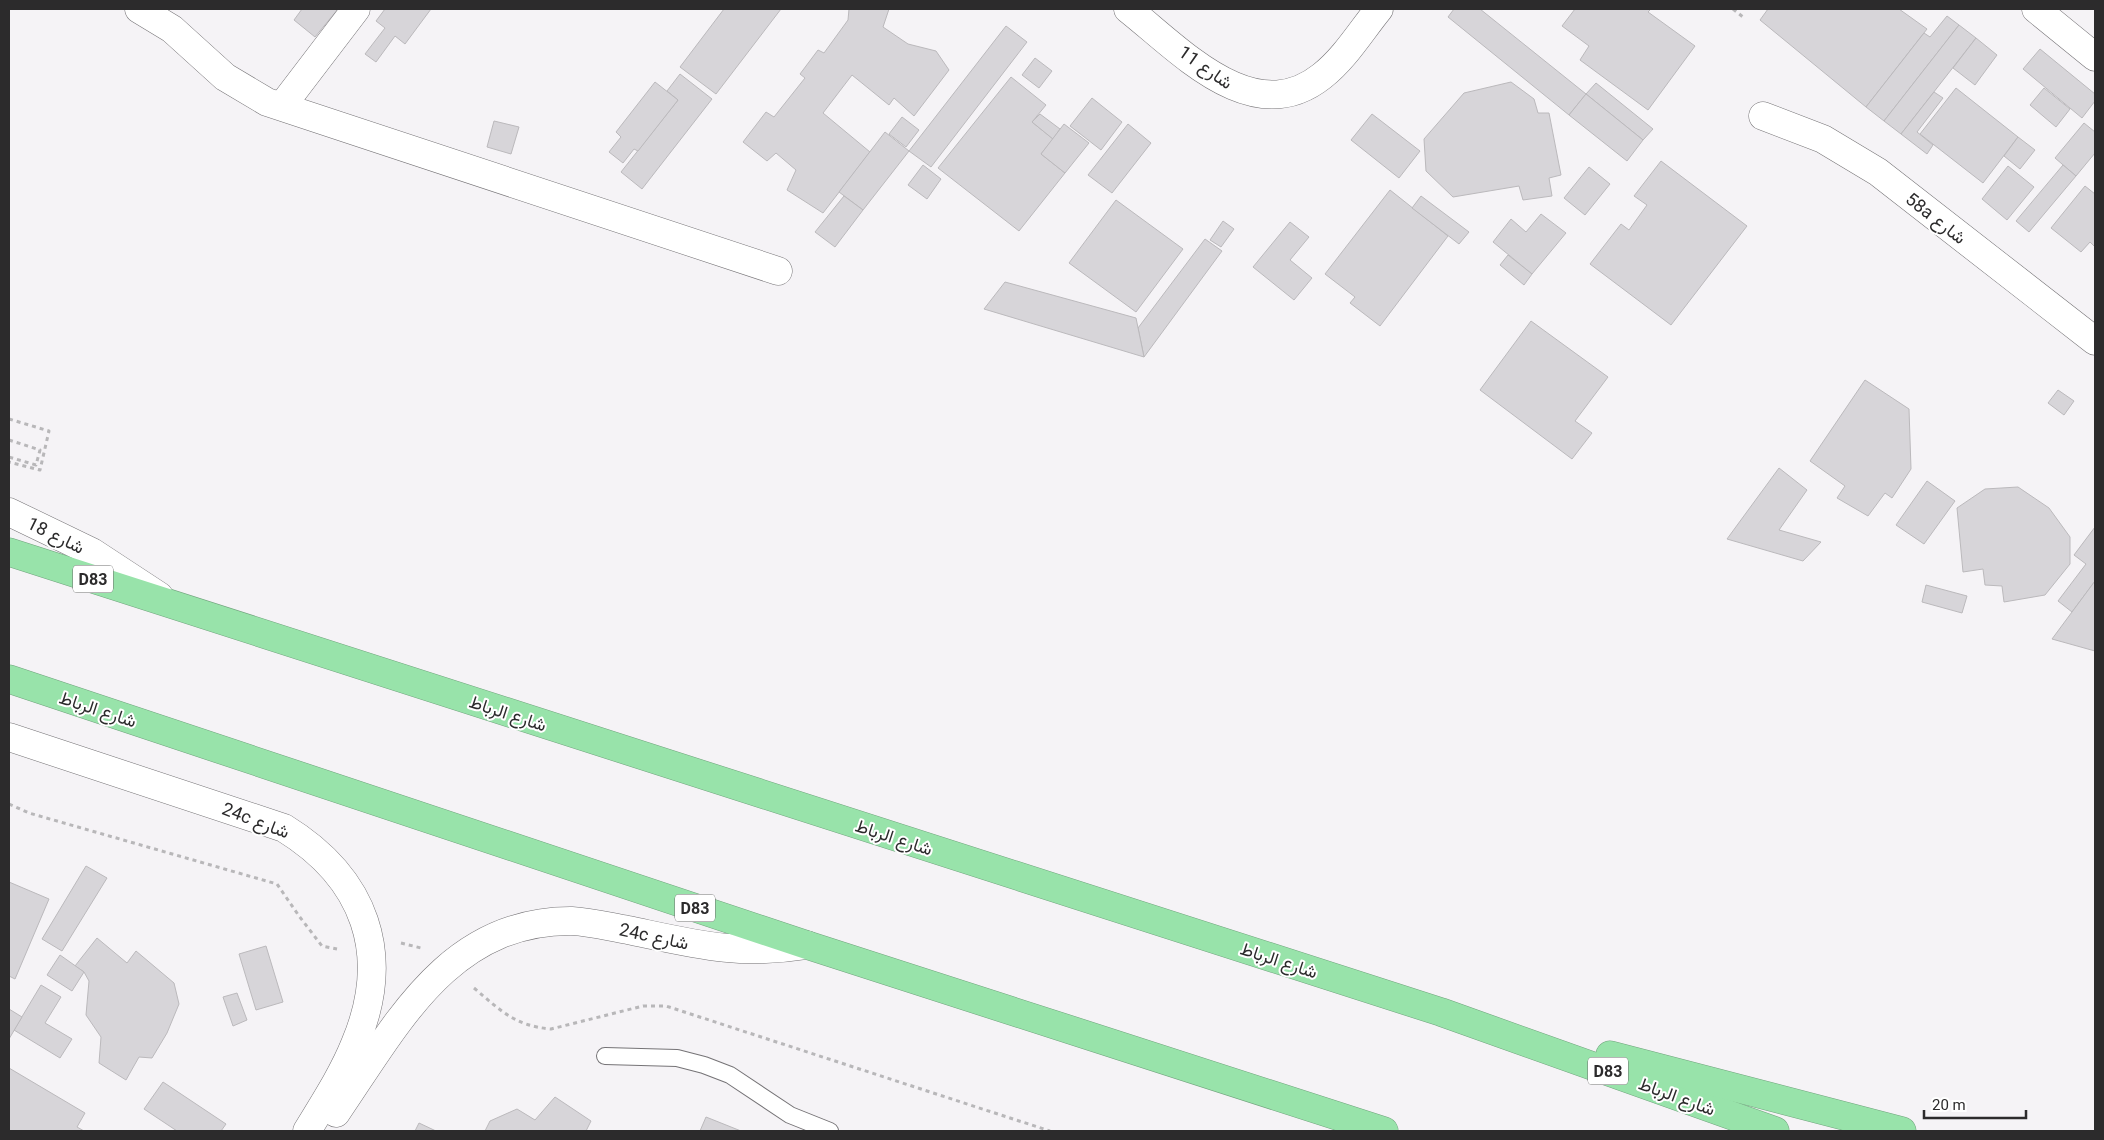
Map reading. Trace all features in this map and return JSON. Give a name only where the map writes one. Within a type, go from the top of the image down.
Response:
[{"type":"highway","name":"شارع الرباط","points":[[9,552],[1440,1012],[1775,1131]]},
{"type":"highway","name":"شارع الرباط","points":[[9,679],[807,945],[1384,1131]]},
{"type":"highway","points":[[1440,1012],[1902,1131]]},
{"type":"street","points":[[139,9],[172,29],[225,77],[260,98],[778,271]]},
{"type":"street","points":[[282,106],[356,9]]},
{"type":"street","name":"شارع 11","points":[[1128,9],[1216,78],[1234,88],[1247,92],[1274,94],[1299,89],[1322,76],[1335,64],[1379,9]]},
{"type":"street","points":[[2036,9],[2095,57]]},
{"type":"street","name":"58a شارع","points":[[1763,116],[1823,139],[1878,172],[2095,341]]},
{"type":"street","name":"شارع 18","points":[[9,512],[92,552],[177,607]]},
{"type":"street","name":"24c شارع","points":[[9,737],[284,828],[317,851],[339,873],[363,915],[370,938],[372,967],[369,997],[362,1026],[348,1060],[307,1131]]},
{"type":"street","name":"24c شارع","points":[[324,1131],[414,1000],[448,966],[468,950],[492,936],[543,922],[574,921],[605,925],[729,950],[776,950],[807,945]]},
{"type":"lane","points":[[605,1056],[677,1058],[704,1065],[730,1075],[790,1115],[830,1131]]},
{"type":"path","points":[[1733,9],[1743,17]]},
{"type":"path","points":[[9,419],[49,431],[40,470],[9,462]]},
{"type":"path","points":[[9,440],[40,450],[36,465],[9,457]]},
{"type":"path","points":[[9,804],[29,813],[278,884],[322,946],[339,950],[370,938],[389,939],[426,950],[448,966],[504,1014],[524,1024],[551,1029],[643,1006],[666,1006],[1050,1131]]},
{"type":"building","points":[[302,9],[338,9],[315,37],[294,20]]},
{"type":"building","points":[[385,9],[431,9],[405,44],[395,36],[376,62],[365,54],[385,28],[376,21]]},
{"type":"building","points":[[724,9],[781,9],[716,94],[680,67]]},
{"type":"building","points":[[849,9],[889,9],[883,27],[908,44],[936,51],[949,70],[914,116],[894,98],[889,105],[852,75],[823,113],[870,152],[823,213],[787,190],[796,170],[776,153],[767,161],[743,142],[766,112],[774,117],[805,78],[800,74],[818,50],[824,53],[848,20]]},
{"type":"building","points":[[1454,9],[1480,9],[1586,94],[1569,115],[1448,17]]},
{"type":"building","points":[[1575,9],[1651,9],[1648,12],[1695,46],[1648,110],[1580,60],[1589,46],[1562,26]]},
{"type":"building","points":[[1768,9],[1899,9],[1927,29],[1866,107],[1760,20]]},
{"type":"building","points":[[1947,16],[1959,25],[1884,121],[1866,107],[1924,33],[1930,37]]},
{"type":"building","points":[[1959,25],[1976,38],[1901,134],[1884,121]]},
{"type":"building","points":[[1006,26],[1027,42],[931,167],[909,151]]},
{"type":"building","points":[[1976,38],[1997,55],[1975,85],[1953,68]]},
{"type":"building","points":[[2040,49],[2095,94],[2095,101],[2082,118],[2023,69]]},
{"type":"building","points":[[1035,58],[1052,71],[1039,88],[1022,75]]},
{"type":"building","points":[[680,74],[712,99],[642,189],[621,172],[678,100],[667,91]]},
{"type":"building","points":[[1011,77],[1046,105],[1032,122],[1053,139],[1041,154],[1065,173],[1019,231],[938,168]]},
{"type":"building","points":[[655,82],[678,100],[638,151],[634,149],[623,163],[609,152],[621,137],[616,132]]},
{"type":"building","points":[[1511,82],[1534,99],[1538,113],[1549,113],[1561,175],[1549,178],[1552,196],[1523,200],[1519,186],[1453,197],[1426,171],[1424,139],[1464,93]]},
{"type":"building","points":[[1596,83],[1653,129],[1643,140],[1586,94]]},
{"type":"building","points":[[1956,88],[2018,137],[1983,183],[1920,134]]},
{"type":"building","points":[[2044,88],[2070,109],[2056,127],[2030,105]]},
{"type":"building","points":[[1934,92],[1943,98],[1917,132],[1933,145],[1927,154],[1901,134]]},
{"type":"building","points":[[1586,94],[1643,140],[1627,161],[1569,115]]},
{"type":"building","points":[[1092,98],[1122,122],[1101,150],[1070,126]]},
{"type":"building","points":[[1040,114],[1060,129],[1053,139],[1032,122]]},
{"type":"building","points":[[1372,114],[1420,151],[1399,178],[1351,140]]},
{"type":"building","points":[[902,117],[919,130],[906,147],[889,134]]},
{"type":"building","points":[[494,121],[519,127],[511,154],[487,147]]},
{"type":"building","points":[[2084,123],[2095,132],[2095,153],[2076,176],[2055,158]]},
{"type":"building","points":[[1064,124],[1089,143],[1065,173],[1041,154]]},
{"type":"building","points":[[1128,124],[1151,143],[1112,193],[1088,175]]},
{"type":"building","points":[[885,132],[909,151],[863,210],[839,192]]},
{"type":"building","points":[[2018,137],[2035,150],[2020,169],[2004,156]]},
{"type":"building","points":[[1661,161],[1747,226],[1671,325],[1590,264],[1621,224],[1629,230],[1647,205],[1634,196]]},
{"type":"building","points":[[923,165],[941,179],[927,199],[908,185]]},
{"type":"building","points":[[2063,165],[2076,176],[2029,232],[2016,221]]},
{"type":"building","points":[[2008,166],[2034,187],[2007,220],[1982,199]]},
{"type":"building","points":[[1589,167],[1610,184],[1585,215],[1564,198]]},
{"type":"building","points":[[2085,186],[2095,194],[2095,247],[2090,242],[2081,252],[2051,228]]},
{"type":"building","points":[[1390,190],[1448,236],[1380,326],[1350,303],[1355,297],[1325,274]]},
{"type":"building","points":[[844,196],[863,210],[835,247],[815,232]]},
{"type":"building","points":[[1421,196],[1469,232],[1459,244],[1412,208]]},
{"type":"building","points":[[1116,200],[1183,249],[1136,312],[1069,263]]},
{"type":"building","points":[[1541,214],[1566,233],[1532,274],[1493,242],[1511,219],[1526,232]]},
{"type":"building","points":[[1223,221],[1234,229],[1221,247],[1210,240]]},
{"type":"building","points":[[1290,222],[1309,237],[1290,260],[1312,278],[1294,300],[1253,267]]},
{"type":"building","points":[[1205,239],[1222,251],[1144,357],[1138,328]]},
{"type":"building","points":[[1508,255],[1532,274],[1524,285],[1500,265]]},
{"type":"building","points":[[1005,282],[1136,318],[1144,357],[984,309]]},
{"type":"building","points":[[1531,321],[1608,377],[1575,421],[1592,433],[1572,459],[1480,390]]},
{"type":"building","points":[[1865,380],[1909,409],[1911,469],[1892,498],[1885,493],[1868,516],[1837,498],[1845,486],[1810,461]]},
{"type":"building","points":[[2058,390],[2074,401],[2064,415],[2048,403]]},
{"type":"building","points":[[1779,468],[1807,490],[1779,530],[1821,542],[1803,561],[1727,539]]},
{"type":"building","points":[[1927,481],[1955,501],[1924,544],[1896,525]]},
{"type":"building","points":[[2018,487],[2049,508],[2070,537],[2070,564],[2045,595],[2004,602],[2002,586],[1985,585],[1983,569],[1963,572],[1957,508],[1985,489]]},
{"type":"building","points":[[2095,527],[2095,581],[2072,612],[2058,601],[2086,564],[2074,555]]},
{"type":"building","points":[[2095,581],[2095,651],[2052,639],[2072,612]]},
{"type":"building","points":[[1926,585],[1967,596],[1962,613],[1922,602]]},
{"type":"building","points":[[86,866],[107,878],[62,951],[42,939]]},
{"type":"building","points":[[9,882],[49,899],[15,979],[9,976]]},
{"type":"building","points":[[97,938],[127,963],[136,951],[174,983],[179,1004],[167,1033],[152,1058],[139,1057],[126,1080],[99,1063],[101,1037],[86,1015],[89,981],[84,972],[75,966]]},
{"type":"building","points":[[266,946],[283,1002],[256,1010],[239,954]]},
{"type":"building","points":[[60,955],[84,972],[72,991],[47,975]]},
{"type":"building","points":[[41,985],[61,997],[45,1023],[72,1039],[60,1058],[14,1030]]},
{"type":"building","points":[[237,993],[247,1020],[233,1026],[223,997]]},
{"type":"building","points":[[9,1009],[22,1017],[9,1039]]},
{"type":"building","points":[[9,1068],[85,1113],[77,1127],[84,1131],[9,1131]]},
{"type":"building","points":[[163,1082],[226,1124],[221,1131],[177,1131],[144,1109]]},
{"type":"building","points":[[555,1097],[591,1121],[586,1131],[485,1131],[490,1121],[517,1109],[535,1120]]},
{"type":"building","points":[[706,1117],[741,1131],[700,1131]]},
{"type":"building","points":[[419,1123],[436,1131],[415,1131]]}]
